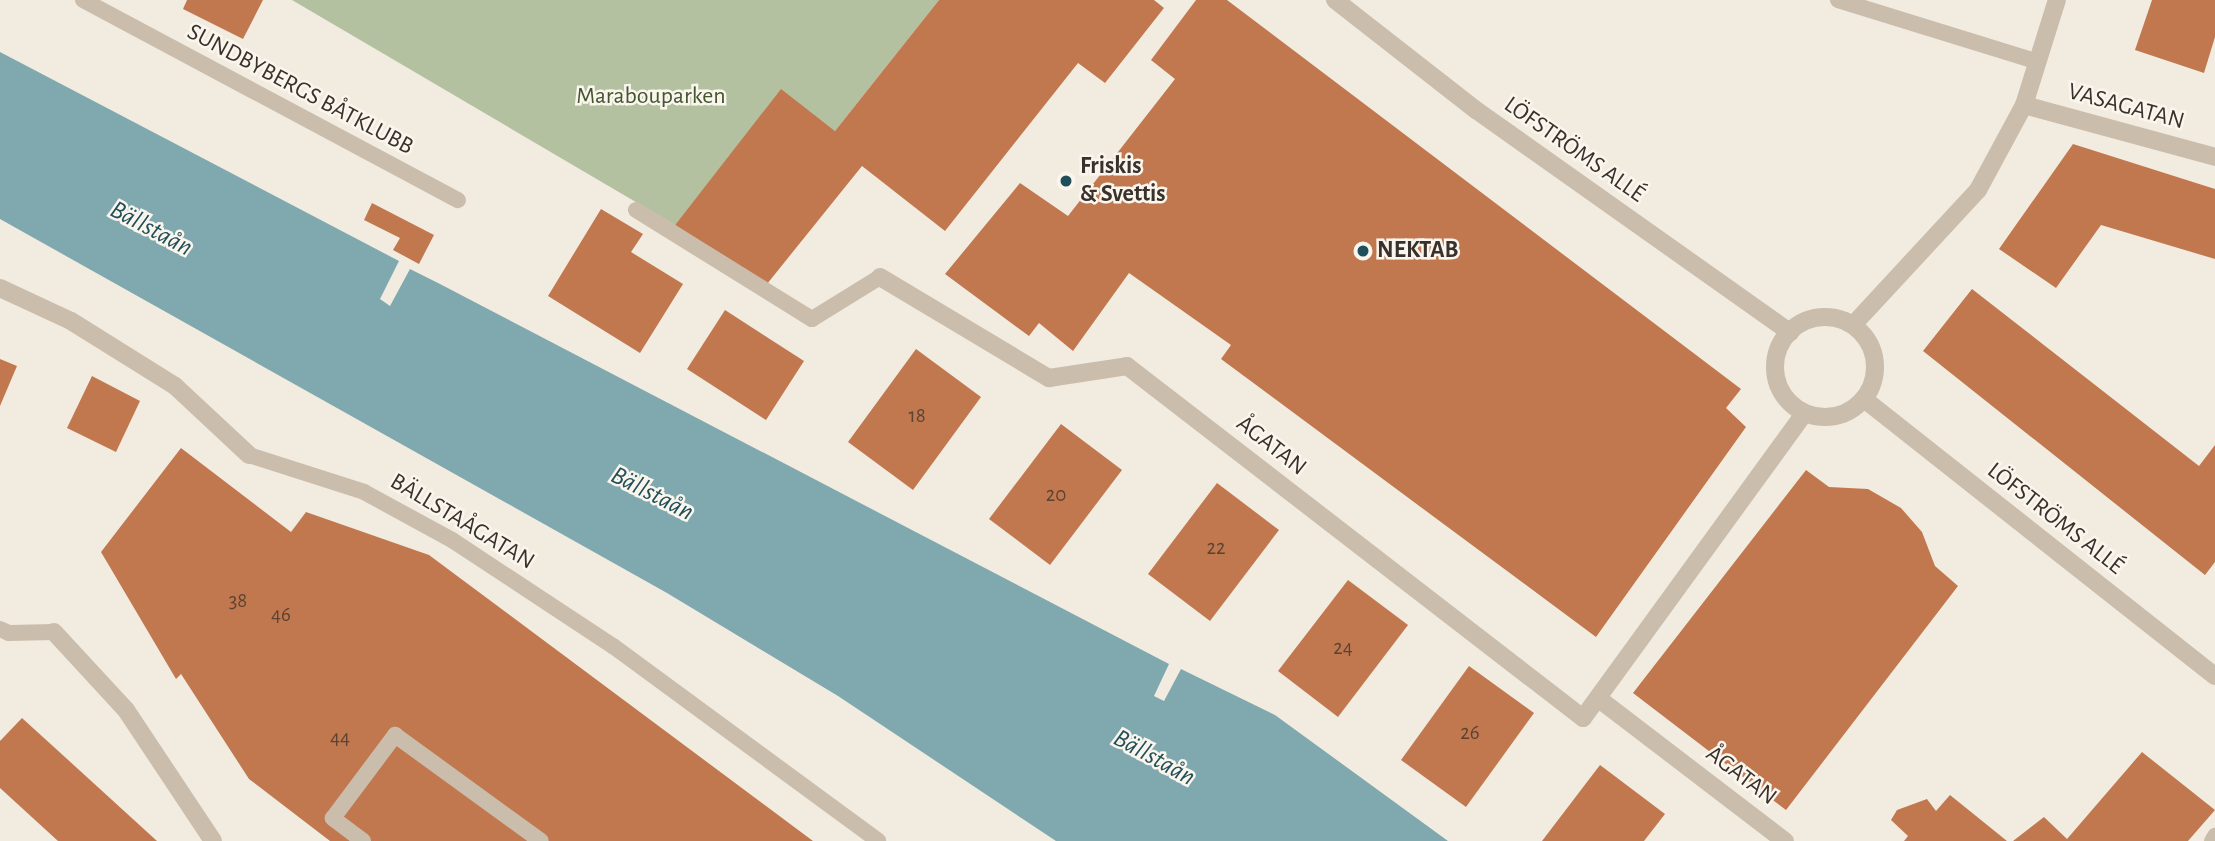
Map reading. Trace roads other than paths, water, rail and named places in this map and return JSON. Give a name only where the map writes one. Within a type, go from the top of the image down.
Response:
[{"type":"street","name":"LÖFSTRÖMS ALLÉ","points":[[1335,0],[1476,110],[1790,331]]},
{"type":"street","points":[[1853,325],[1978,190],[2024,104],[2057,0]]},
{"type":"street","name":"VASAGATAN","points":[[2024,104],[2215,157]]},
{"type":"street","name":"ÅGATAN","points":[[880,277],[1049,378],[1127,366],[1583,718],[1805,413]]},
{"type":"street","name":"BÄLLSTAÅGATAN","points":[[0,288],[71,321],[175,386],[249,455]]},
{"type":"street","points":[[1821,318],[1853,325],[1873,352],[1875,368],[1864,399],[1837,416],[1805,413],[1782,392],[1776,376],[1776,360],[1790,331],[1821,318]]},
{"type":"street","name":"LÖFSTRÖMS ALLÉ","points":[[1864,399],[2215,676]]},
{"type":"street","points":[[54,632],[126,710],[213,841]]},
{"type":"street","name":"ÅGATAN","points":[[1599,699],[1785,841]]},
{"type":"lane","name":"SUNDBYBERGS BÅTKLUBB","points":[[83,0],[458,200]]},
{"type":"lane","points":[[1838,0],[2038,62]]},
{"type":"lane","points":[[636,210],[812,319],[880,277]]},
{"type":"lane","name":"BÄLLSTAÅGATAN","points":[[249,455],[364,492],[452,540],[613,646],[878,841]]},
{"type":"lane","points":[[0,629],[54,632]]},
{"type":"lane","points":[[363,841],[333,818],[395,735],[541,841]]},
{"type":"lane","points":[[2212,841],[2215,836]]},
{"type":"water","name":"Bällstaån","points":[[0,52],[399,261],[380,299],[390,306],[410,269],[440,284],[1169,664],[1154,696],[1164,701],[1181,669],[1275,715],[1448,841],[1056,841],[838,696],[667,593],[0,219]]},
{"type":"place","name":"Friskis & Svettis","points":[[1066,181]]},
{"type":"place","name":"NEKTAB","points":[[1363,251]]},
{"type":"park label","name":"Marabouparken","points":[[651,97]]}]
